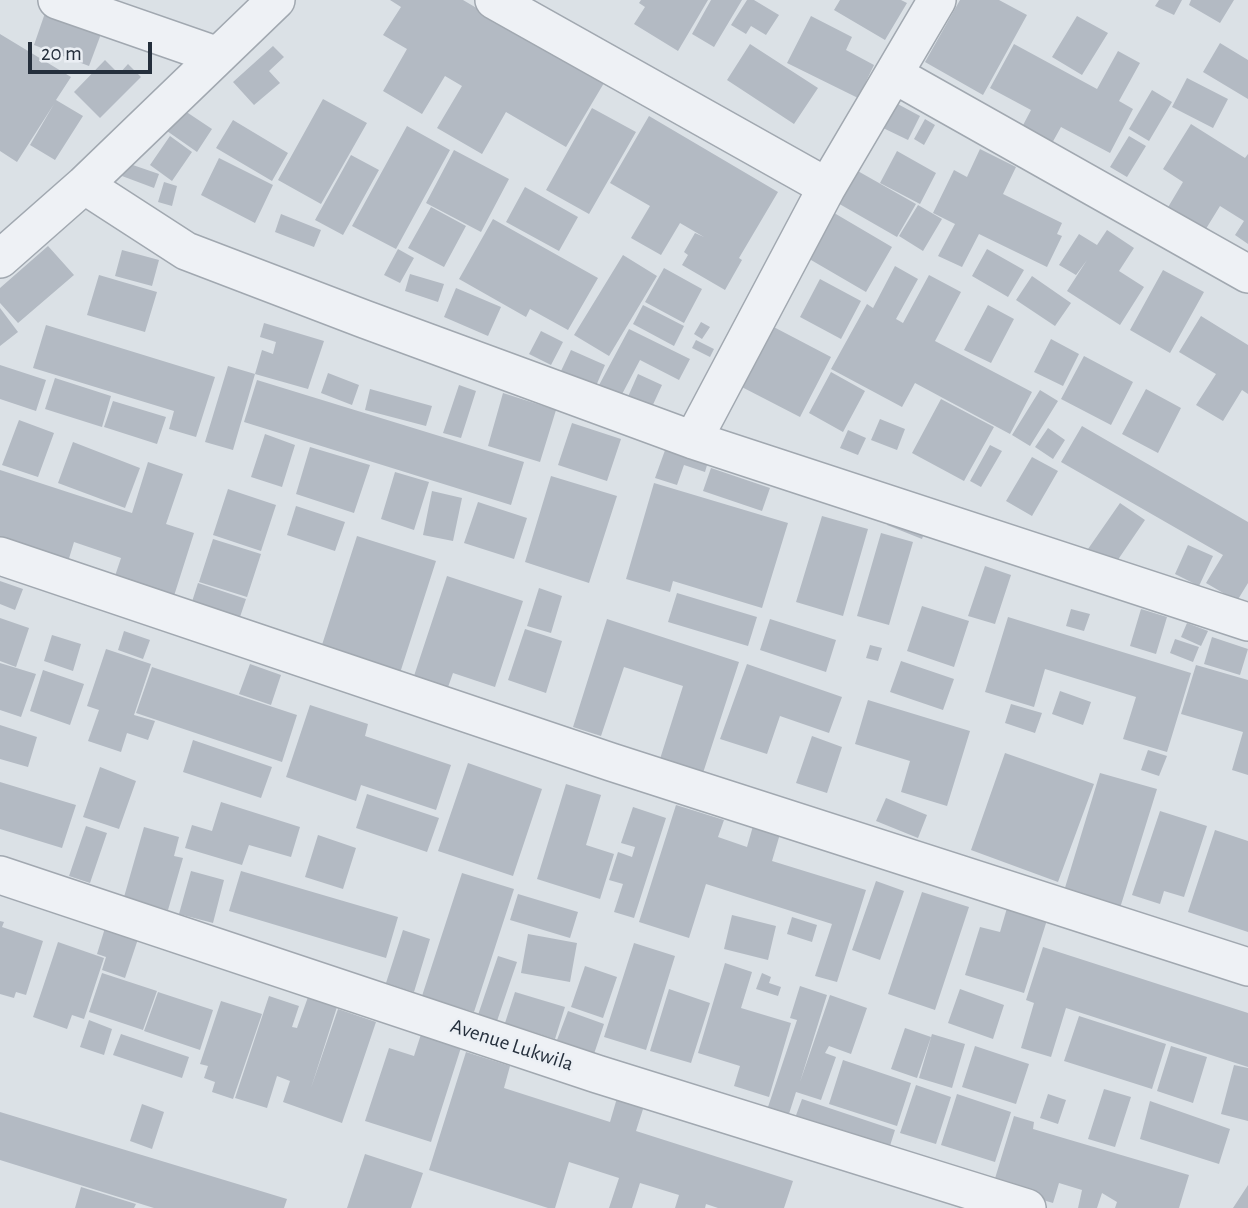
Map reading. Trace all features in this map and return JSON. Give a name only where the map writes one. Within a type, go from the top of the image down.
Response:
[{"type":"street","points":[[57,0],[218,56]]},
{"type":"street","points":[[2,255],[84,185],[276,0]]},
{"type":"street","points":[[494,0],[827,187]]},
{"type":"street","points":[[692,440],[827,187],[937,0]]},
{"type":"street","points":[[895,75],[1248,274]]},
{"type":"street","points":[[84,185],[186,251],[692,440],[1248,622]]},
{"type":"street","points":[[0,556],[611,762],[1248,967]]},
{"type":"street","name":"Avenue Lukwila","points":[[0,875],[597,1073],[1027,1208]]},
{"type":"building","points":[[390,0],[463,0],[604,83],[566,147],[506,112],[482,154],[437,128],[462,86],[445,76],[422,114],[383,91],[407,49],[383,35],[401,7]]},
{"type":"building","points":[[641,0],[708,0],[678,51],[634,24],[645,7],[639,3]]},
{"type":"building","points":[[711,0],[742,0],[714,47],[692,34]]},
{"type":"building","points":[[747,0],[754,0],[779,15],[766,35],[751,26],[746,34],[731,25]]},
{"type":"building","points":[[840,0],[901,0],[907,3],[885,40],[834,10]]},
{"type":"building","points":[[960,0],[999,0],[1027,15],[983,95],[925,62]]},
{"type":"building","points":[[1159,0],[1182,0],[1174,15],[1155,6]]},
{"type":"building","points":[[1191,0],[1234,0],[1220,23],[1189,5]]},
{"type":"building","points":[[45,13],[101,34],[89,66],[34,45]]},
{"type":"building","points":[[811,16],[852,37],[846,50],[874,65],[858,98],[787,63]]},
{"type":"building","points":[[1077,16],[1108,33],[1082,75],[1052,57]]},
{"type":"building","points":[[0,34],[71,77],[56,100],[83,116],[55,160],[30,145],[54,104],[17,162],[0,151]]},
{"type":"building","points":[[1220,43],[1248,60],[1248,99],[1203,72]]},
{"type":"building","points":[[750,44],[818,88],[794,124],[727,80]]},
{"type":"building","points":[[1014,44],[1097,89],[1118,51],[1140,63],[1119,101],[1133,109],[1110,153],[1061,127],[1051,145],[1021,129],[1031,110],[990,88]]},
{"type":"building","points":[[273,46],[284,57],[269,71],[280,83],[254,105],[233,82]]},
{"type":"building","points":[[105,60],[119,74],[128,64],[141,77],[100,118],[74,92]]},
{"type":"building","points":[[1187,78],[1228,99],[1213,128],[1172,107]]},
{"type":"building","points":[[1152,90],[1172,102],[1149,141],[1129,129]]},
{"type":"building","points":[[323,99],[367,123],[321,204],[278,180]]},
{"type":"building","points":[[894,102],[920,116],[908,140],[881,127]]},
{"type":"building","points":[[592,108],[636,132],[589,214],[546,190]]},
{"type":"building","points":[[182,109],[212,129],[197,152],[167,131]]},
{"type":"building","points":[[649,116],[778,192],[739,258],[742,260],[725,290],[682,265],[688,255],[684,252],[695,233],[704,237],[680,223],[661,255],[631,238],[650,206],[610,183]]},
{"type":"building","points":[[925,119],[935,125],[924,145],[914,139]]},
{"type":"building","points":[[233,120],[288,153],[272,181],[216,148]]},
{"type":"building","points":[[1191,124],[1245,158],[1248,154],[1248,244],[1235,235],[1244,221],[1220,206],[1204,232],[1167,209],[1183,182],[1163,169]]},
{"type":"building","points":[[407,126],[450,150],[396,249],[352,226]]},
{"type":"building","points":[[170,136],[192,152],[172,181],[150,165]]},
{"type":"building","points":[[1129,136],[1146,146],[1127,177],[1110,167]]},
{"type":"building","points":[[980,149],[1016,167],[1003,194],[1062,223],[1057,234],[1062,236],[1047,267],[979,234],[962,267],[938,256],[955,224],[933,213],[954,170],[967,177]]},
{"type":"building","points":[[454,150],[509,179],[481,232],[426,203]]},
{"type":"building","points":[[897,151],[936,173],[920,204],[880,183]]},
{"type":"building","points":[[351,155],[379,170],[343,235],[315,220]]},
{"type":"building","points":[[219,158],[273,185],[255,223],[201,195]]},
{"type":"building","points":[[127,163],[159,174],[154,188],[122,176]]},
{"type":"building","points":[[856,170],[916,204],[897,237],[836,202]]},
{"type":"building","points":[[164,182],[177,186],[172,206],[158,202]]},
{"type":"building","points":[[525,187],[578,217],[559,251],[506,222]]},
{"type":"building","points":[[918,205],[942,219],[923,251],[899,236]]},
{"type":"building","points":[[431,207],[466,226],[444,267],[408,248]]},
{"type":"building","points":[[824,207],[892,247],[866,292],[799,253]]},
{"type":"building","points":[[281,214],[321,230],[314,247],[275,232]]},
{"type":"building","points":[[493,219],[598,278],[568,330],[530,309],[526,317],[459,279]]},
{"type":"building","points":[[1107,230],[1134,248],[1119,271],[1144,287],[1120,325],[1067,291],[1087,260],[1076,275],[1059,265],[1079,234],[1097,245]]},
{"type":"building","points":[[48,246],[74,275],[18,323],[0,303],[0,288]]},
{"type":"building","points":[[398,249],[414,258],[400,283],[384,275]]},
{"type":"building","points":[[987,249],[1024,270],[1008,297],[972,276]]},
{"type":"building","points":[[122,250],[159,260],[152,286],[115,276]]},
{"type":"building","points":[[623,255],[657,276],[609,356],[574,335]]},
{"type":"building","points":[[895,266],[918,279],[896,319],[903,323],[929,275],[961,292],[935,341],[1032,392],[1010,434],[915,383],[902,407],[831,369],[867,304],[873,308]]},
{"type":"building","points":[[664,268],[702,289],[684,323],[645,302]]},
{"type":"building","points":[[1163,270],[1204,292],[1170,353],[1130,330]]},
{"type":"building","points":[[410,274],[444,284],[438,302],[405,291]]},
{"type":"building","points":[[99,275],[157,292],[145,332],[87,315]]},
{"type":"building","points":[[1032,276],[1071,303],[1055,326],[1016,300]]},
{"type":"building","points":[[820,279],[861,301],[841,339],[800,317]]},
{"type":"building","points":[[456,288],[501,307],[488,336],[444,317]]},
{"type":"building","points":[[643,305],[684,326],[674,346],[633,324]]},
{"type":"building","points":[[988,305],[1014,319],[991,363],[964,350]]},
{"type":"building","points":[[0,308],[18,332],[0,346]]},
{"type":"building","points":[[1201,316],[1248,345],[1248,394],[1242,390],[1223,421],[1196,405],[1216,374],[1179,352]]},
{"type":"building","points":[[701,322],[710,327],[702,339],[694,334]]},
{"type":"building","points":[[264,323],[324,341],[308,389],[255,374],[262,350],[273,354],[276,342],[260,337]]},
{"type":"building","points":[[768,324],[831,357],[800,417],[736,384]]},
{"type":"building","points":[[46,325],[215,377],[196,437],[169,429],[174,411],[33,368]]},
{"type":"building","points":[[629,329],[690,359],[679,380],[640,360],[620,398],[598,387]]},
{"type":"building","points":[[541,331],[563,342],[551,365],[529,354]]},
{"type":"building","points":[[1051,339],[1079,354],[1063,386],[1034,372]]},
{"type":"building","points":[[696,340],[714,349],[710,357],[692,348]]},
{"type":"building","points":[[571,350],[605,365],[596,386],[561,371]]},
{"type":"building","points":[[1084,356],[1133,382],[1111,425],[1061,399]]},
{"type":"building","points":[[0,365],[46,380],[36,411],[0,399]]},
{"type":"building","points":[[228,366],[255,374],[233,450],[205,442]]},
{"type":"building","points":[[831,372],[865,391],[843,432],[809,413]]},
{"type":"building","points":[[328,373],[359,385],[352,405],[321,393]]},
{"type":"building","points":[[638,374],[662,385],[651,409],[627,399]]},
{"type":"building","points":[[55,378],[111,396],[102,427],[45,409]]},
{"type":"building","points":[[257,380],[524,462],[511,505],[244,422]]},
{"type":"building","points":[[459,385],[476,391],[461,438],[443,433]]},
{"type":"building","points":[[370,389],[432,406],[426,426],[365,410]]},
{"type":"building","points":[[1146,389],[1181,408],[1158,453],[1122,434]]},
{"type":"building","points":[[1040,390],[1058,401],[1030,446],[1012,435]]},
{"type":"building","points":[[503,393],[556,410],[540,462],[488,446]]},
{"type":"building","points":[[941,399],[994,427],[964,481],[912,453]]},
{"type":"building","points":[[113,401],[166,417],[157,444],[104,427]]},
{"type":"building","points":[[880,419],[905,429],[897,450],[871,440]]},
{"type":"building","points":[[19,420],[54,433],[38,477],[2,465]]},
{"type":"building","points":[[572,423],[621,439],[607,481],[558,465]]},
{"type":"building","points":[[1082,426],[1248,522],[1248,583],[1237,601],[1206,583],[1223,555],[1061,462]]},
{"type":"building","points":[[1048,428],[1065,440],[1053,459],[1035,447]]},
{"type":"building","points":[[848,430],[866,438],[858,455],[840,448]]},
{"type":"building","points":[[265,434],[295,445],[282,487],[251,477]]},
{"type":"building","points":[[73,442],[140,468],[125,508],[58,483]]},
{"type":"building","points":[[668,442],[710,455],[705,472],[684,465],[677,485],[655,478]]},
{"type":"building","points":[[990,445],[1002,451],[981,487],[970,481]]},
{"type":"building","points":[[310,447],[370,465],[354,513],[296,494]]},
{"type":"building","points":[[1032,457],[1058,471],[1032,516],[1006,501]]},
{"type":"building","points":[[148,462],[183,474],[166,524],[194,533],[173,599],[114,579],[121,558],[74,542],[67,565],[0,544],[0,470],[132,513]]},
{"type":"building","points":[[711,468],[770,488],[762,511],[703,491]]},
{"type":"building","points":[[395,472],[429,482],[414,530],[381,519]]},
{"type":"building","points":[[551,476],[617,496],[589,583],[525,562]]},
{"type":"building","points":[[654,483],[788,523],[762,608],[673,581],[670,592],[626,579]]},
{"type":"building","points":[[228,489],[276,505],[261,551],[213,535]]},
{"type":"building","points":[[432,491],[462,498],[453,541],[423,535]]},
{"type":"building","points":[[478,502],[527,518],[514,559],[464,543]]},
{"type":"building","points":[[1120,503],[1145,520],[1113,567],[1088,549]]},
{"type":"building","points":[[296,506],[345,522],[335,551],[287,535]]},
{"type":"building","points":[[893,510],[927,524],[922,539],[887,525]]},
{"type":"building","points":[[822,516],[868,529],[843,616],[796,602]]},
{"type":"building","points":[[881,533],[913,542],[889,625],[857,616]]},
{"type":"building","points":[[357,536],[436,561],[400,673],[321,648]]},
{"type":"building","points":[[213,539],[261,554],[247,597],[199,582]]},
{"type":"building","points":[[1188,545],[1213,556],[1199,586],[1175,574]]},
{"type":"building","points":[[985,566],[1011,575],[995,624],[968,616]]},
{"type":"building","points":[[447,576],[523,601],[495,687],[453,673],[447,690],[413,679]]},
{"type":"building","points":[[0,581],[23,589],[15,610],[0,604]]},
{"type":"building","points":[[198,583],[246,599],[238,623],[190,608]]},
{"type":"building","points":[[539,588],[562,596],[551,633],[527,626]]},
{"type":"building","points":[[677,593],[757,617],[748,646],[668,622]]},
{"type":"building","points":[[922,606],[969,621],[954,667],[907,651]]},
{"type":"building","points":[[1071,609],[1090,614],[1084,631],[1066,626]]},
{"type":"building","points":[[1141,609],[1167,617],[1156,654],[1130,646]]},
{"type":"building","points":[[1008,617],[1191,673],[1167,752],[1123,739],[1136,697],[1045,669],[1034,707],[985,692]]},
{"type":"building","points":[[0,618],[29,628],[16,667],[0,661]]},
{"type":"building","points":[[607,619],[739,662],[703,773],[660,759],[683,686],[624,667],[601,736],[573,727]]},
{"type":"building","points":[[770,619],[836,640],[826,672],[760,650]]},
{"type":"building","points":[[1187,623],[1208,631],[1201,646],[1181,637]]},
{"type":"building","points":[[525,629],[562,641],[546,693],[508,680]]},
{"type":"building","points":[[124,631],[150,640],[143,659],[118,650]]},
{"type":"building","points":[[52,635],[81,644],[73,671],[44,661]]},
{"type":"building","points":[[1212,637],[1248,649],[1240,675],[1204,664]]},
{"type":"building","points":[[1175,639],[1199,647],[1193,662],[1170,653]]},
{"type":"building","points":[[870,645],[882,648],[878,661],[866,658]]},
{"type":"building","points":[[106,649],[151,664],[134,715],[155,721],[148,740],[127,733],[121,752],[88,741],[99,710],[87,706]]},
{"type":"building","points":[[901,661],[954,679],[943,710],[890,692]]},
{"type":"building","points":[[0,663],[36,674],[21,717],[0,710]]},
{"type":"building","points":[[250,664],[281,675],[271,705],[239,694]]},
{"type":"building","points":[[747,664],[842,697],[829,733],[780,716],[767,754],[720,739]]},
{"type":"building","points":[[1196,665],[1248,680],[1248,775],[1232,770],[1243,732],[1181,714]]},
{"type":"building","points":[[152,667],[297,715],[282,762],[136,713]]},
{"type":"building","points":[[43,670],[84,684],[70,725],[30,711]]},
{"type":"building","points":[[1060,691],[1091,702],[1083,725],[1052,714]]},
{"type":"building","points":[[868,700],[970,731],[947,806],[901,792],[910,761],[855,744]]},
{"type":"building","points":[[1011,704],[1042,713],[1035,733],[1005,723]]},
{"type":"building","points":[[310,705],[368,724],[365,736],[451,765],[436,810],[361,785],[356,801],[286,777]]},
{"type":"building","points":[[0,725],[37,737],[28,767],[0,759]]},
{"type":"building","points":[[812,736],[842,747],[827,793],[796,783]]},
{"type":"building","points":[[193,740],[272,767],[261,798],[183,772]]},
{"type":"building","points":[[1148,750],[1167,756],[1159,776],[1141,770]]},
{"type":"building","points":[[1005,753],[1094,784],[1058,882],[971,850]]},
{"type":"building","points":[[468,763],[542,789],[513,876],[438,851]]},
{"type":"building","points":[[100,767],[136,781],[119,829],[83,817]]},
{"type":"building","points":[[1100,773],[1157,789],[1120,908],[1064,891]]},
{"type":"building","points":[[0,782],[76,805],[62,848],[0,829]]},
{"type":"building","points":[[566,784],[601,795],[586,845],[614,854],[600,899],[537,879]]},
{"type":"building","points":[[367,794],[439,818],[427,852],[356,828]]},
{"type":"building","points":[[886,798],[927,815],[918,838],[876,821]]},
{"type":"building","points":[[221,802],[300,827],[291,857],[249,845],[242,865],[185,848],[192,825],[212,831]]},
{"type":"building","points":[[676,805],[724,820],[718,837],[747,847],[753,826],[780,834],[772,861],[866,890],[837,982],[815,976],[832,924],[706,884],[689,938],[639,922]]},
{"type":"building","points":[[633,807],[666,818],[634,918],[614,912],[623,884],[609,880],[618,852],[632,857],[635,847],[621,843]]},
{"type":"building","points":[[1160,811],[1207,826],[1184,897],[1164,891],[1160,904],[1132,895]]},
{"type":"building","points":[[86,826],[107,833],[90,883],[69,876]]},
{"type":"building","points":[[144,827],[179,837],[174,856],[183,858],[168,910],[124,897]]},
{"type":"building","points":[[1215,830],[1248,841],[1248,932],[1188,912]]},
{"type":"building","points":[[318,835],[356,848],[343,889],[305,877]]},
{"type":"building","points":[[191,871],[224,880],[213,923],[179,914]]},
{"type":"building","points":[[241,871],[398,917],[386,958],[229,911]]},
{"type":"building","points":[[462,873],[514,889],[474,1012],[422,996]]},
{"type":"building","points":[[876,881],[904,891],[880,960],[852,950]]},
{"type":"building","points":[[922,892],[969,907],[935,1010],[888,994]]},
{"type":"building","points":[[518,894],[578,912],[570,938],[510,920]]},
{"type":"building","points":[[1007,908],[1047,920],[1024,993],[965,975],[980,927],[1000,932]]},
{"type":"building","points":[[732,915],[776,926],[768,960],[724,949]]},
{"type":"building","points":[[792,917],[817,925],[812,942],[787,934]]},
{"type":"building","points":[[0,921],[4,922],[2,927],[43,941],[26,995],[16,992],[14,998],[0,994]]},
{"type":"building","points":[[105,928],[138,939],[125,978],[102,970],[106,957],[97,954]]},
{"type":"building","points":[[403,930],[430,939],[414,992],[386,983]]},
{"type":"building","points":[[528,934],[577,943],[570,982],[521,973]]},
{"type":"building","points":[[58,942],[104,958],[84,1019],[72,1015],[67,1029],[33,1017]]},
{"type":"building","points":[[634,943],[675,956],[646,1050],[604,1037]]},
{"type":"building","points":[[1043,947],[1248,1013],[1248,1067],[1066,1008],[1051,1057],[1021,1048],[1034,1003],[1026,1000]]},
{"type":"building","points":[[498,956],[517,962],[497,1021],[478,1015]]},
{"type":"building","points":[[725,963],[752,972],[741,1008],[791,1023],[769,1097],[734,1086],[740,1066],[698,1053]]},
{"type":"building","points":[[585,966],[617,977],[603,1018],[571,1007]]},
{"type":"building","points":[[102,973],[157,991],[143,1030],[89,1012]]},
{"type":"building","points":[[762,973],[771,977],[769,983],[781,987],[778,996],[756,989]]},
{"type":"building","points":[[800,986],[827,995],[800,1082],[830,995],[867,1008],[851,1054],[829,1046],[825,1053],[836,1057],[821,1100],[796,1092],[788,1117],[767,1110],[797,1020],[790,1018]]},
{"type":"building","points":[[669,989],[710,1003],[691,1063],[650,1051]]},
{"type":"building","points":[[960,989],[1004,1005],[993,1039],[948,1023]]},
{"type":"building","points":[[158,992],[213,1010],[200,1050],[144,1031]]},
{"type":"building","points":[[515,992],[565,1007],[555,1039],[505,1023]]},
{"type":"building","points":[[269,996],[299,1006],[292,1027],[297,1028],[308,997],[337,1007],[311,1088],[338,1009],[376,1022],[342,1123],[283,1102],[290,1081],[277,1076],[267,1108],[235,1098]]},
{"type":"building","points":[[221,1001],[262,1014],[233,1099],[212,1092],[215,1082],[204,1078],[208,1066],[200,1064]]},
{"type":"building","points":[[568,1011],[604,1024],[594,1054],[557,1040]]},
{"type":"building","points":[[1079,1016],[1166,1044],[1152,1089],[1064,1061]]},
{"type":"building","points":[[89,1020],[112,1029],[104,1055],[80,1047]]},
{"type":"building","points":[[424,1025],[464,1038],[431,1142],[365,1121],[389,1048],[414,1056]]},
{"type":"building","points":[[905,1028],[931,1037],[917,1078],[891,1069]]},
{"type":"building","points":[[121,1034],[189,1057],[182,1078],[113,1055]]},
{"type":"building","points":[[932,1034],[965,1044],[952,1088],[919,1078]]},
{"type":"building","points":[[975,1046],[1029,1064],[1016,1104],[962,1087]]},
{"type":"building","points":[[1171,1046],[1207,1057],[1193,1103],[1157,1091]]},
{"type":"building","points":[[466,1052],[510,1066],[504,1088],[610,1122],[617,1098],[644,1106],[636,1131],[793,1181],[784,1208],[718,1208],[706,1204],[705,1208],[675,1208],[679,1195],[640,1183],[632,1208],[609,1208],[619,1178],[569,1162],[555,1208],[548,1208],[429,1170]]},
{"type":"building","points":[[843,1060],[911,1083],[897,1126],[829,1104]]},
{"type":"building","points":[[1234,1065],[1248,1068],[1248,1121],[1221,1114]]},
{"type":"building","points":[[916,1085],[951,1097],[936,1144],[900,1133]]},
{"type":"building","points":[[1104,1089],[1131,1097],[1115,1147],[1088,1139]]},
{"type":"building","points":[[957,1094],[1011,1112],[995,1162],[941,1145]]},
{"type":"building","points":[[1048,1094],[1066,1100],[1058,1124],[1040,1118]]},
{"type":"building","points":[[802,1099],[895,1130],[889,1149],[795,1118]]},
{"type":"building","points":[[1150,1101],[1230,1129],[1219,1164],[1140,1139]]},
{"type":"building","points":[[142,1104],[164,1112],[152,1149],[130,1141]]},
{"type":"building","points":[[0,1112],[287,1199],[284,1208],[154,1208],[0,1160]]},
{"type":"building","points":[[1014,1116],[1034,1122],[1033,1129],[1189,1175],[1179,1208],[1115,1208],[1117,1202],[1102,1193],[1097,1208],[1078,1208],[1082,1190],[1059,1183],[1053,1203],[993,1185]]},
{"type":"building","points":[[365,1154],[423,1173],[411,1208],[347,1208]]},
{"type":"building","points":[[1248,1185],[1248,1208],[1233,1208]]},
{"type":"building","points":[[81,1187],[136,1204],[134,1208],[75,1208]]}]
